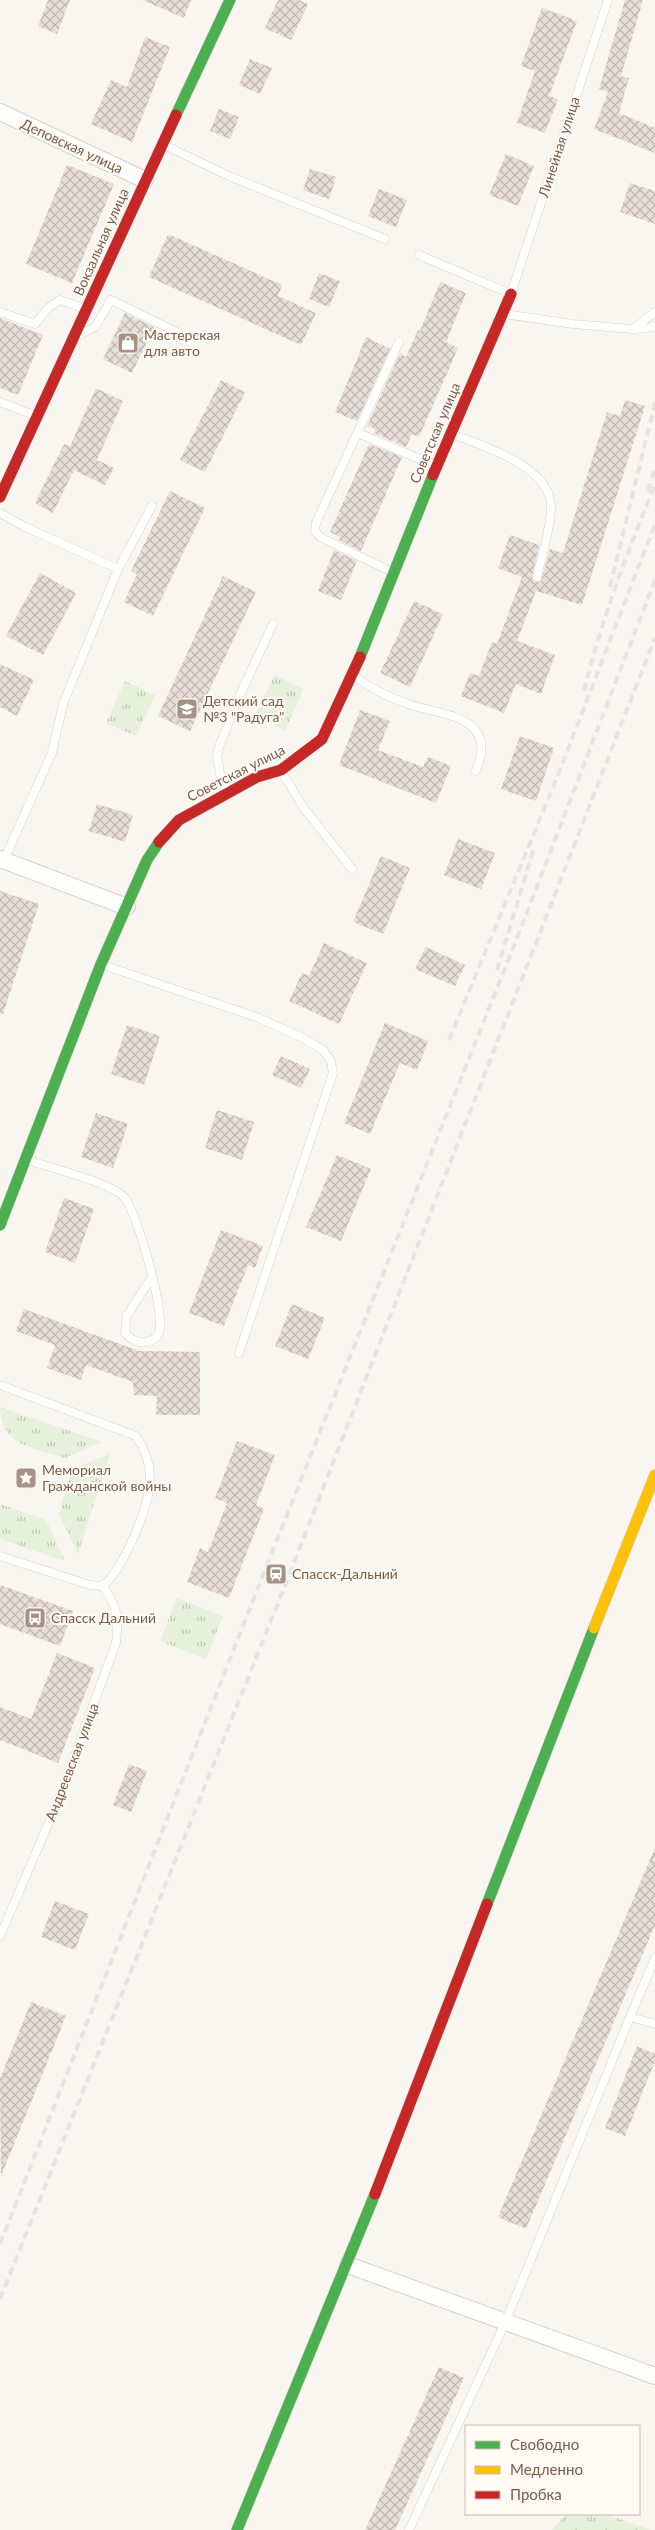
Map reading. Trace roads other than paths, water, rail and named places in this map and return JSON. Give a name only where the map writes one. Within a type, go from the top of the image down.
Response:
[{"type":"street","name":"Вокзальная улица","points":[[0,497],[36,416],[87,310],[144,180],[230,0]]},
{"type":"street","name":"Деповская улица","points":[[0,112],[144,180]]},
{"type":"street","name":"Советская улица","points":[[0,1225],[101,964],[147,860],[165,833],[187,815],[257,777],[281,770],[322,739],[352,675],[436,466],[511,294]]},
{"type":"street","points":[[2,859],[127,907]]},
{"type":"street","points":[[237,2530],[348,2265],[589,1639],[655,1475]]},
{"type":"street","points":[[348,2265],[655,2376]]},
{"type":"lane","name":"Линейная улица","points":[[511,294],[608,0]]},
{"type":"lane","points":[[162,144],[229,176],[385,238]]},
{"type":"lane","points":[[419,255],[511,294]]},
{"type":"lane","points":[[94,294],[111,300],[183,335]]},
{"type":"lane","points":[[0,312],[35,324],[48,308],[60,300],[87,310]]},
{"type":"lane","points":[[76,334],[83,334],[96,327],[111,300]]},
{"type":"lane","points":[[633,329],[655,312]]},
{"type":"lane","points":[[502,314],[572,324],[633,329],[655,328]]},
{"type":"lane","points":[[394,573],[320,537],[315,531],[316,523],[399,342]]},
{"type":"lane","points":[[0,402],[36,416]]},
{"type":"lane","points":[[358,433],[436,466]]},
{"type":"lane","points":[[450,433],[510,458],[540,478],[548,492],[551,507],[537,577]]},
{"type":"lane","points":[[2,859],[52,753],[62,704],[118,569],[152,506]]},
{"type":"lane","points":[[0,513],[25,527],[118,569]]},
{"type":"lane","points":[[227,792],[220,774],[217,756],[220,744],[238,697],[273,624]]},
{"type":"lane","points":[[352,675],[370,689],[411,705],[449,714],[478,733],[482,743],[481,756],[476,771]]},
{"type":"lane","points":[[281,770],[303,806],[352,869]]},
{"type":"lane","points":[[101,964],[258,1018],[301,1037],[323,1050],[330,1061],[333,1073],[239,1353]]},
{"type":"lane","points":[[26,1160],[104,1186],[125,1198],[137,1224],[152,1277],[160,1324],[159,1335],[153,1340],[142,1343],[132,1340],[125,1333],[127,1315],[152,1277]]},
{"type":"lane","points":[[0,1385],[136,1436],[144,1447],[150,1479],[146,1502],[124,1556],[112,1577],[103,1586],[90,1585],[0,1556]]},
{"type":"lane","name":"Андреевская улица","points":[[0,1936],[57,1804],[116,1643],[119,1621],[114,1603],[103,1586]]},
{"type":"lane","points":[[409,2530],[505,2323],[655,1958]]},
{"type":"lane","points":[[630,2017],[655,2024]]},
{"type":"railway","points":[[610,587],[655,403]]},
{"type":"railway","points":[[648,491],[655,468]]},
{"type":"railway","points":[[584,691],[607,612],[655,484]]},
{"type":"railway","points":[[449,1040],[558,775],[655,524]]},
{"type":"railway","points":[[0,2244],[265,1570],[519,933],[655,580]]},
{"type":"railway","points":[[0,2299],[288,1578],[655,638]]},
{"type":"railway","points":[[497,970],[534,848]]},
{"type":"place","name":"Мастерская для авто","points":[[128,343]]},
{"type":"place","name":"Детский сад №3 \"Радуга\"","points":[[187,709]]},
{"type":"place","name":"Мемориал Гражданской войны","points":[[26,1478]]},
{"type":"place","name":"Спасск-Дальний","points":[[276,1574]]},
{"type":"place","name":"Спасск Дальний","points":[[35,1618]]}]
